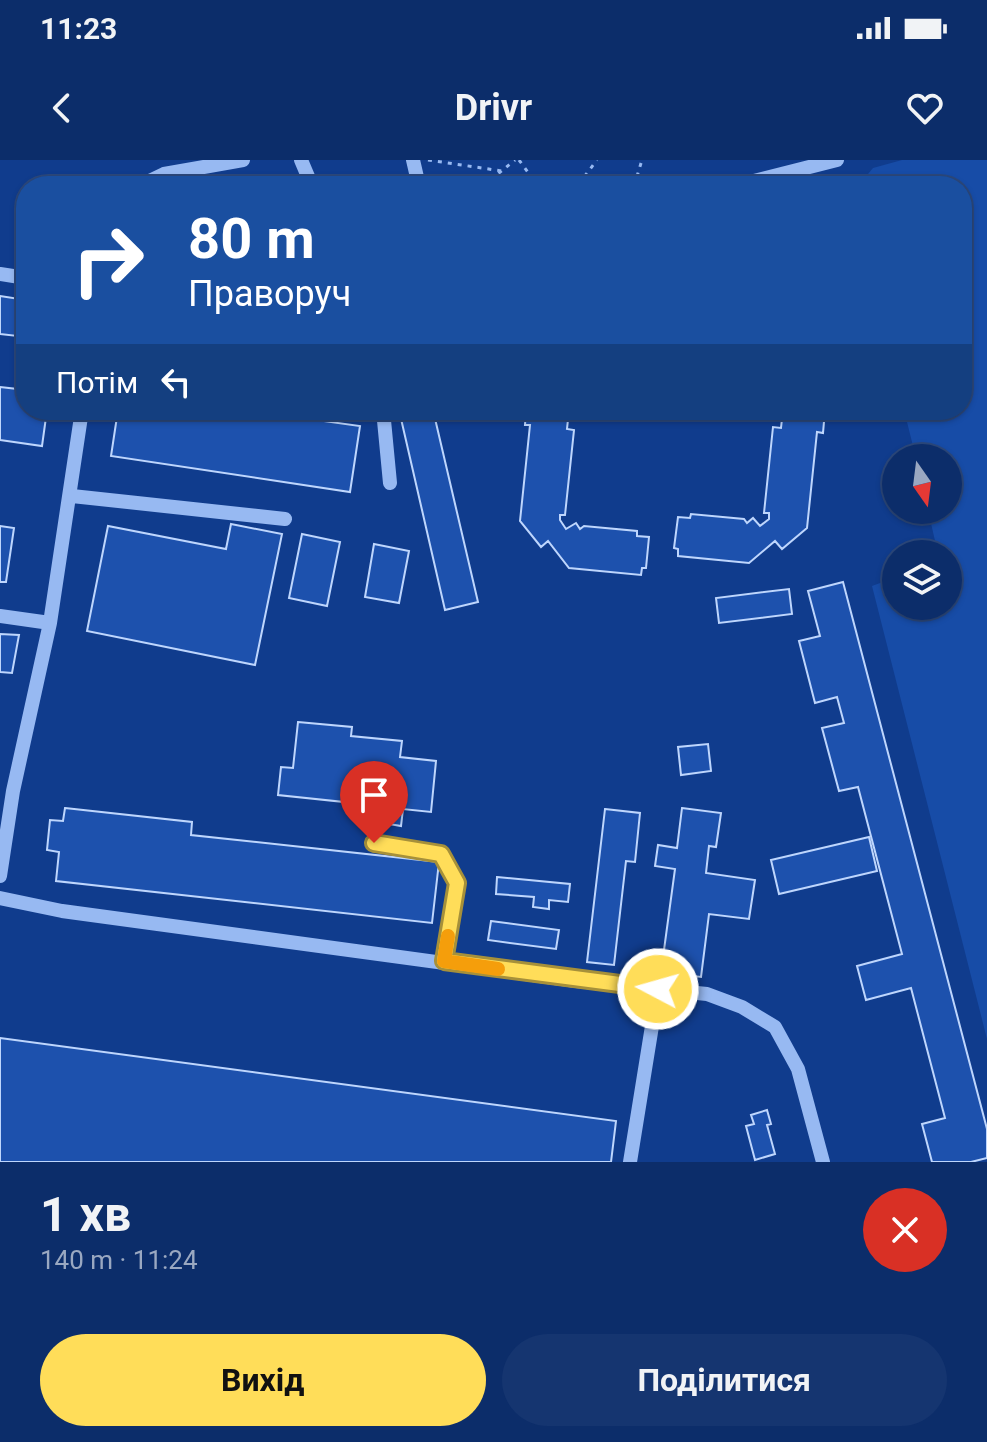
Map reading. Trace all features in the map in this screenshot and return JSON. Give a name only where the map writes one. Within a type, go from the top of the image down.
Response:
[{"type":"lane","points":[[160,176],[243,160]]},
{"type":"lane","points":[[768,176],[809,164],[837,160]]},
{"type":"lane","points":[[0,876],[13,791],[50,623],[72,496],[81,420]]},
{"type":"lane","points":[[384,420],[390,483]]},
{"type":"lane","points":[[72,496],[285,519]]},
{"type":"lane","points":[[0,616],[50,623]]},
{"type":"lane","points":[[374,843],[441,854],[457,883],[444,961]]},
{"type":"lane","points":[[0,898],[62,911],[707,994],[742,1007],[775,1027],[798,1069],[823,1162]]},
{"type":"lane","points":[[630,1162],[658,989]]},
{"type":"path","points":[[428,160],[502,171]]},
{"type":"path","points":[[496,176],[517,160],[530,176]]},
{"type":"path","points":[[585,176],[597,160]]},
{"type":"shaded area","points":[[902,160],[987,160],[987,1039],[872,586],[882,582],[882,620],[962,620],[962,540],[935,540],[931,524],[962,524],[962,444],[912,444],[906,420],[972,420],[972,176],[866,176],[873,168]]},
{"type":"building","points":[[0,296],[16,298],[16,336],[0,334]]},
{"type":"building","points":[[0,387],[16,389],[16,420],[46,420],[42,446],[0,440]]},
{"type":"building","points":[[116,420],[316,420],[360,426],[350,492],[111,456]]},
{"type":"building","points":[[401,420],[435,420],[478,602],[445,610]]},
{"type":"building","points":[[525,420],[568,420],[567,429],[574,430],[565,515],[560,515],[560,520],[566,529],[576,523],[580,529],[584,526],[637,531],[637,536],[649,537],[646,568],[642,568],[641,575],[569,568],[548,541],[541,547],[520,521],[530,425],[525,425]]},
{"type":"building","points":[[782,420],[824,420],[823,433],[817,432],[807,528],[782,549],[775,541],[749,563],[678,556],[678,549],[674,548],[678,517],[690,518],[691,514],[744,519],[747,523],[753,518],[760,526],[769,519],[769,513],[764,513],[773,427],[781,428]]},
{"type":"building","points":[[231,524],[282,534],[255,665],[87,631],[108,526],[226,549]]},
{"type":"building","points":[[0,526],[14,528],[6,582],[0,582]]},
{"type":"building","points":[[302,534],[340,542],[327,606],[289,598]]},
{"type":"building","points":[[374,544],[409,551],[399,603],[365,597]]},
{"type":"building","points":[[843,582],[987,1129],[987,1158],[971,1162],[932,1162],[922,1124],[945,1118],[911,988],[866,1000],[857,966],[902,954],[858,787],[839,791],[822,728],[844,723],[837,697],[815,703],[799,641],[820,636],[808,591]]},
{"type":"building","points":[[789,589],[792,614],[719,623],[716,598]]},
{"type":"building","points":[[0,634],[19,635],[12,673],[0,672]]},
{"type":"building","points":[[298,722],[352,727],[351,736],[402,741],[400,757],[436,761],[431,812],[403,809],[401,826],[389,824],[391,807],[278,795],[281,767],[293,768]]},
{"type":"building","points":[[708,744],[711,771],[681,775],[678,747]]},
{"type":"building","points":[[65,808],[192,822],[191,835],[439,862],[432,923],[56,881],[59,852],[47,850],[50,820],[63,821]]},
{"type":"building","points":[[682,808],[721,813],[716,847],[709,846],[706,873],[755,880],[749,919],[709,914],[701,977],[661,972],[675,869],[655,866],[658,845],[677,848]]},
{"type":"building","points":[[605,809],[640,813],[635,862],[626,861],[614,965],[587,962]]},
{"type":"building","points":[[869,837],[877,871],[779,894],[771,860]]},
{"type":"building","points":[[497,877],[570,884],[568,902],[549,900],[549,909],[533,907],[534,897],[496,894]]},
{"type":"building","points":[[491,921],[559,930],[556,949],[488,940]]},
{"type":"building","points":[[0,1038],[616,1121],[611,1162],[0,1162]]},
{"type":"building","points":[[767,1110],[771,1124],[767,1125],[775,1154],[755,1160],[746,1126],[754,1124],[751,1115]]},
{"type":"slow traffic","points":[[448,936],[444,961],[498,969]]},
{"type":"route","points":[[374,843],[441,854],[457,883],[444,961],[576,981],[658,989]]}]
